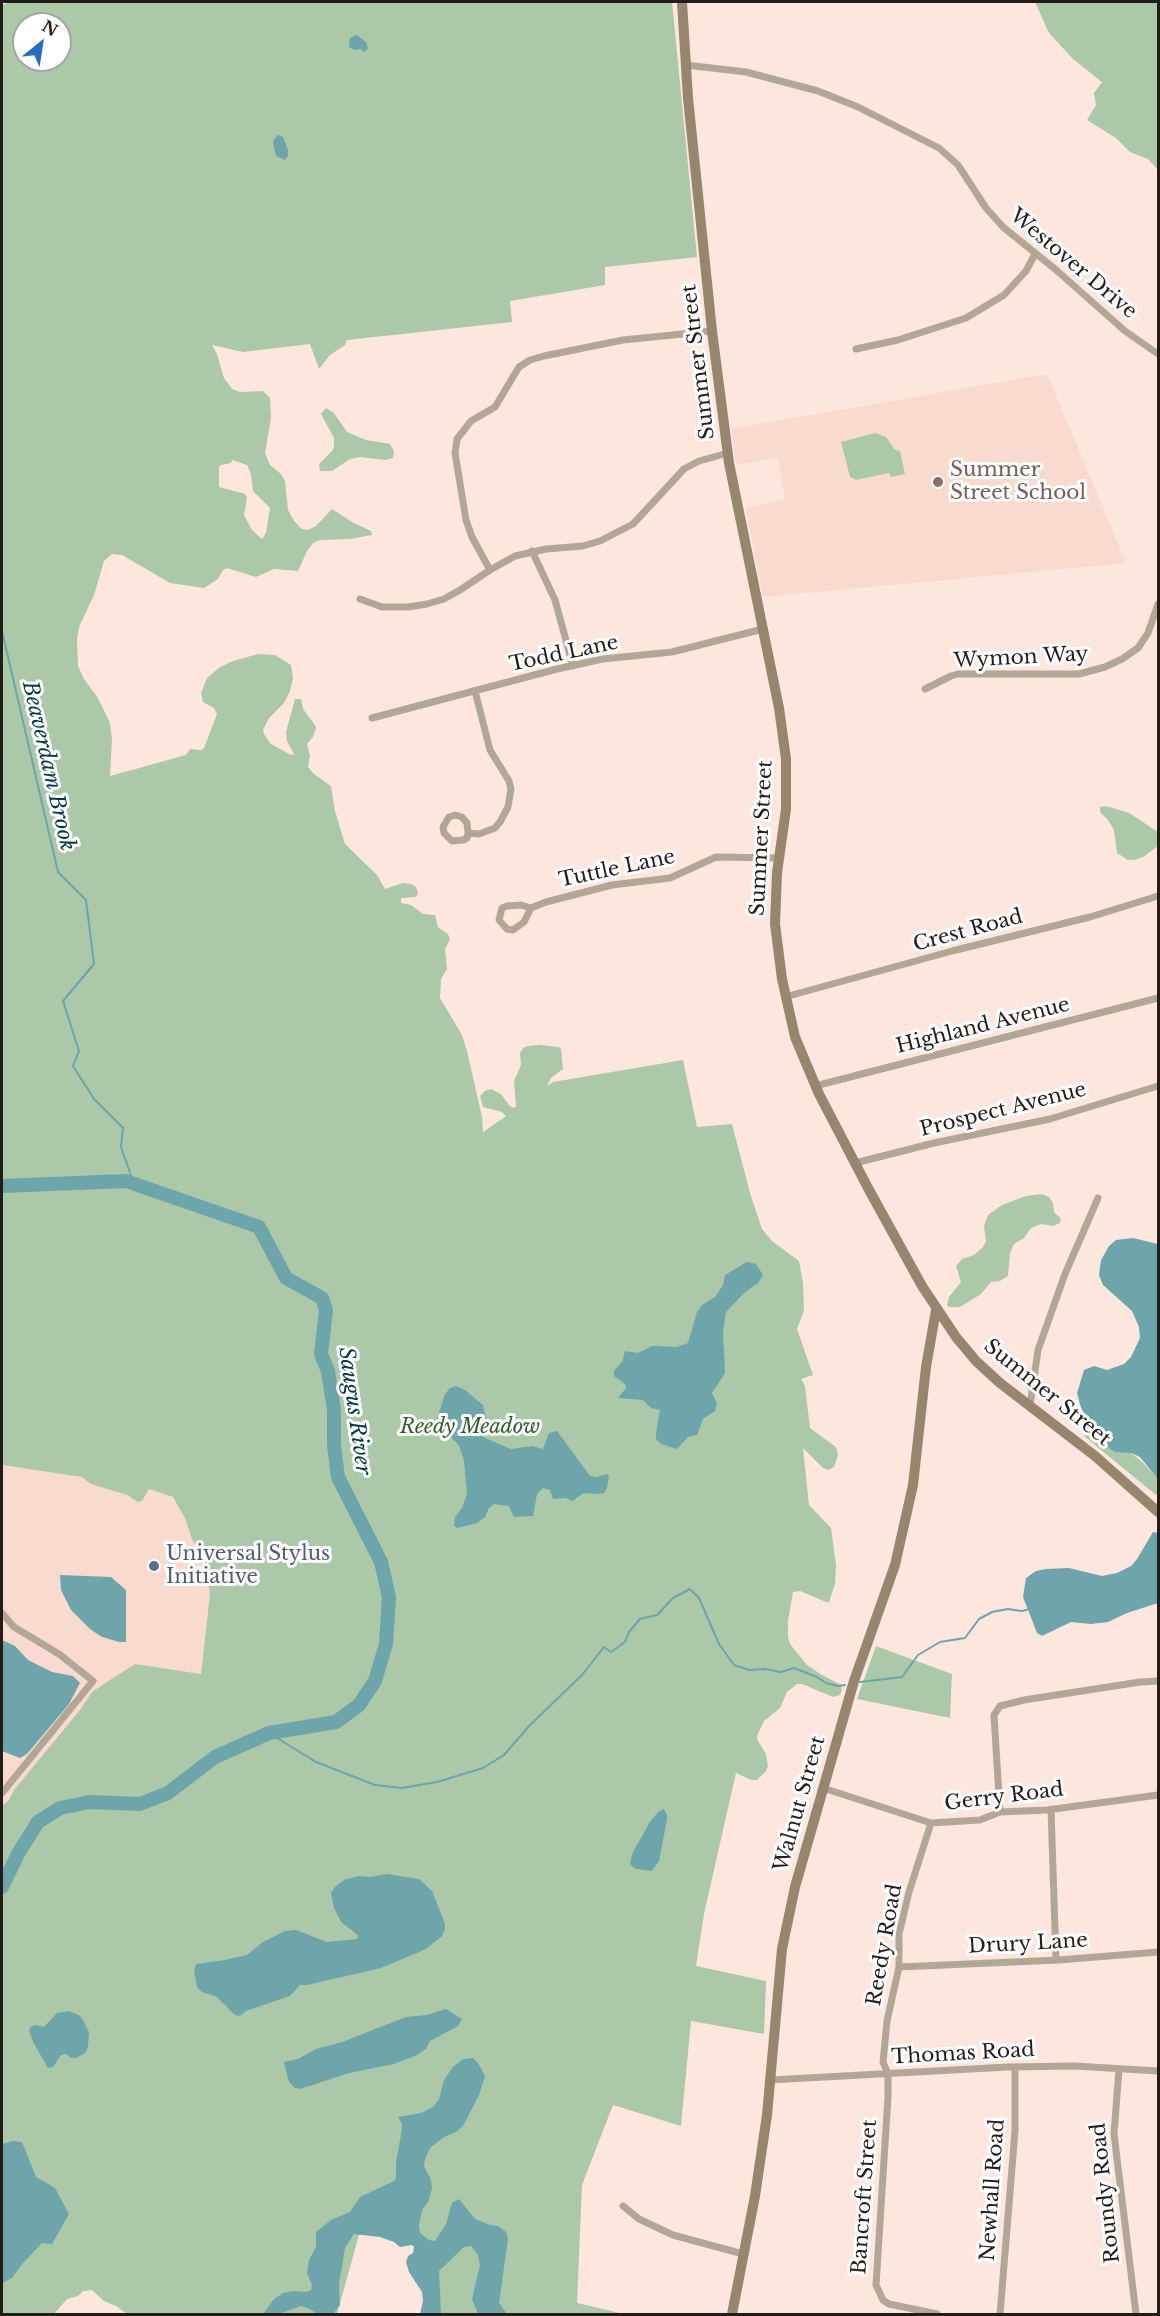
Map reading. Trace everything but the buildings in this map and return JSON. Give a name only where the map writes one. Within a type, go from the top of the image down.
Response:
[{"type":"main road","name":"Summer Street","points":[[682,2],[712,331],[728,453],[736,505],[779,708],[786,759],[787,801],[775,924],[785,997],[795,1037],[815,1086],[936,1310],[976,1361],[1095,1456],[1158,1512]]},
{"type":"main road","name":"Walnut Street","points":[[732,2314],[767,2115],[782,1949],[795,1887],[854,1681],[895,1565],[913,1485],[926,1367],[936,1310]]},
{"type":"street","name":"Westover Drive","points":[[686,65],[746,72],[798,84],[837,98],[930,143],[951,158],[995,219],[1013,237],[1125,331],[1158,354]]},
{"type":"street","points":[[856,350],[898,340],[966,318],[1004,295],[1026,271],[1035,254]]},
{"type":"street","points":[[490,570],[472,537],[466,520],[456,464],[457,439],[471,421],[495,406],[519,367],[530,360],[544,356],[623,340],[712,331]]},
{"type":"street","points":[[360,599],[382,607],[427,604],[444,599],[515,556],[532,551],[583,546],[617,533],[633,524],[646,512],[684,469],[699,461],[728,453]]},
{"type":"street","points":[[532,551],[555,600],[573,666]]},
{"type":"street","name":"Wymon Way","points":[[925,689],[958,674],[1079,674],[1105,667],[1138,648],[1148,633],[1158,604]]},
{"type":"street","name":"Todd Lane","points":[[372,718],[603,659],[672,652],[763,629]]},
{"type":"street","points":[[468,832],[479,834],[486,832],[501,822],[508,807],[511,789],[509,781],[490,750],[475,691]]},
{"type":"street","name":"Tuttle Lane","points":[[531,908],[524,922],[513,930],[507,929],[499,920],[502,908],[507,906],[520,905],[531,908],[591,890],[670,878],[716,857],[780,858]]},
{"type":"street","name":"Crest Road","points":[[785,997],[952,951],[1090,917],[1158,896]]},
{"type":"street","name":"Highland Avenue","points":[[815,1086],[1158,998]]},
{"type":"street","name":"Prospect Avenue","points":[[855,1163],[934,1143],[1050,1119],[1158,1086]]},
{"type":"street","points":[[1030,1406],[1038,1350],[1065,1274],[1098,1198]]},
{"type":"street","points":[[2,1613],[14,1627],[59,1654],[93,1681],[2,1793]]},
{"type":"street","points":[[1000,1812],[994,1715],[1000,1706],[1024,1700],[1140,1682],[1158,1682]]},
{"type":"street","name":"Gerry Road","points":[[823,1788],[931,1823],[980,1820],[1000,1812],[1051,1809],[1158,1795]]},
{"type":"street","points":[[1051,1809],[1056,1960]]},
{"type":"street","name":"Reedy Road","points":[[888,2074],[883,2062],[887,2021],[899,1967],[899,1934],[909,1892],[931,1823]]},
{"type":"street","name":"Drury Lane","points":[[899,1967],[1056,1960],[1158,1952]]},
{"type":"street","name":"Thomas Road","points":[[770,2080],[1016,2067],[1075,2066],[1158,2071]]},
{"type":"street","name":"Newhall Road","points":[[1000,2314],[1015,2131],[1016,2067]]},
{"type":"street","name":"Roundy Road","points":[[1119,2069],[1114,2134],[1136,2314]]},
{"type":"street","name":"Bancroft Street","points":[[888,2074],[886,2151],[876,2285],[883,2300],[890,2304],[937,2314]]},
{"type":"street","points":[[623,2206],[639,2219],[673,2235],[743,2254]]},
{"type":"shaded area","name":"Summer Street School","points":[[1047,374],[1126,563],[763,597],[746,508],[785,499],[778,457],[736,465],[731,429]]},
{"type":"shaded area","points":[[2,1465],[140,1485],[176,1498],[213,1570],[201,1674],[135,1664],[101,1688],[35,1780],[2,1806]]},
{"type":"green space","name":"Reedy Meadow","points":[[11,2],[672,2],[697,257],[605,267],[605,285],[510,301],[512,322],[347,340],[345,345],[330,355],[319,369],[310,344],[243,352],[212,345],[224,378],[232,389],[240,392],[263,391],[270,398],[271,418],[265,453],[270,465],[281,474],[285,481],[288,510],[294,521],[302,529],[308,530],[316,526],[332,509],[371,531],[372,535],[350,539],[320,540],[313,543],[298,571],[274,569],[256,577],[227,568],[223,570],[218,579],[204,588],[170,583],[122,555],[112,554],[104,561],[94,595],[79,627],[77,639],[78,666],[110,723],[112,740],[110,776],[186,755],[190,749],[204,748],[217,714],[214,708],[203,702],[201,693],[207,678],[220,667],[258,654],[275,655],[291,665],[293,678],[290,691],[284,703],[269,718],[263,730],[264,734],[271,744],[291,755],[294,754],[287,741],[286,732],[295,699],[301,699],[303,709],[316,728],[307,744],[310,756],[308,767],[331,786],[335,811],[345,844],[377,875],[385,889],[403,883],[416,887],[418,893],[416,897],[401,898],[401,903],[411,905],[423,914],[435,915],[438,927],[448,934],[450,939],[445,949],[447,969],[441,979],[440,998],[462,1035],[482,1117],[483,1132],[506,1116],[502,1112],[483,1107],[480,1096],[491,1089],[501,1094],[510,1106],[514,1108],[516,1106],[514,1081],[521,1065],[520,1053],[528,1046],[539,1045],[561,1049],[563,1069],[551,1078],[547,1086],[553,1082],[683,1060],[697,1127],[732,1124],[762,1229],[772,1241],[799,1261],[804,1310],[797,1329],[813,1375],[801,1379],[805,1386],[810,1428],[836,1447],[838,1455],[834,1467],[828,1470],[823,1468],[803,1448],[809,1505],[831,1528],[836,1565],[835,1584],[829,1602],[800,1591],[793,1592],[788,1637],[790,1644],[807,1665],[841,1685],[842,1690],[840,1695],[833,1697],[797,1684],[787,1692],[780,1708],[764,1721],[757,1736],[766,1754],[768,1766],[757,1780],[751,1780],[736,1773],[704,1914],[696,1966],[766,1981],[764,2034],[691,2021],[681,2126],[613,2105],[582,2185],[577,2303],[624,2314],[433,2314],[423,2255],[404,2234],[359,2235],[337,2314],[127,2314],[104,2301],[92,2290],[83,2291],[78,2296],[67,2299],[54,2314],[2,2314],[2,1806],[92,1692],[110,1680],[135,1664],[201,1674],[210,1594],[205,1559],[192,1539],[185,1518],[173,1497],[149,1489],[142,1501],[138,1502],[127,1495],[91,1484],[82,1477],[2,1465],[2,5]],"holes":[[[232,460],[247,465],[251,474],[253,491],[270,508],[266,533],[262,539],[252,530],[244,515],[247,497],[245,494],[219,487],[219,467],[221,465],[231,463]]]},
{"type":"green space","points":[[1035,2],[1158,2],[1158,170],[1148,159],[1130,152],[1116,138],[1087,120],[1096,105],[1094,93],[1102,82],[1073,59],[1049,33]]},
{"type":"green space","points":[[326,408],[334,413],[347,432],[366,440],[390,444],[394,451],[393,458],[385,460],[360,457],[350,459],[332,471],[320,471],[319,464],[333,450],[334,445],[334,438],[321,414]]},
{"type":"green space","points":[[875,433],[886,437],[895,450],[900,451],[905,474],[891,477],[889,473],[856,480],[850,477],[841,442]]},
{"type":"green space","points":[[1106,806],[1129,813],[1158,832],[1158,846],[1143,857],[1134,860],[1128,860],[1117,853],[1114,830],[1100,812],[1100,807]]},
{"type":"green space","points":[[1042,1194],[1049,1197],[1053,1203],[1054,1212],[1061,1219],[1060,1223],[1053,1226],[1041,1224],[1031,1228],[1024,1238],[1014,1244],[1010,1253],[1008,1276],[1000,1281],[991,1282],[981,1294],[960,1307],[949,1307],[947,1305],[949,1297],[961,1282],[956,1266],[962,1259],[974,1255],[983,1247],[986,1241],[984,1226],[988,1215],[1002,1205],[1026,1196]]},
{"type":"green space","points":[[1098,1431],[1140,1460],[1158,1478],[1156,1495],[1084,1436],[1087,1432]]},
{"type":"green space","points":[[876,1646],[952,1674],[950,1718],[857,1699]]},
{"type":"water","points":[[357,35],[366,42],[368,49],[364,52],[361,49],[355,50],[349,47],[350,38]]},
{"type":"water","points":[[278,135],[283,137],[288,150],[285,160],[276,156],[273,141]]},
{"type":"water","points":[[1133,1238],[1158,1244],[1158,1479],[1140,1457],[1131,1453],[1115,1452],[1103,1444],[1081,1408],[1077,1393],[1084,1370],[1094,1366],[1107,1370],[1124,1364],[1131,1357],[1140,1338],[1139,1327],[1132,1311],[1103,1285],[1099,1275],[1101,1260],[1109,1246],[1116,1240]]},
{"type":"water","points":[[747,1262],[756,1264],[763,1275],[758,1283],[744,1293],[726,1312],[723,1332],[725,1373],[712,1393],[717,1403],[715,1411],[703,1419],[697,1435],[688,1437],[677,1449],[661,1444],[656,1439],[660,1410],[651,1408],[643,1400],[618,1398],[626,1388],[625,1384],[614,1376],[614,1371],[622,1362],[625,1351],[638,1353],[652,1346],[677,1347],[688,1343],[697,1312],[702,1305],[715,1297],[723,1285],[725,1275]]},
{"type":"water","points":[[456,1386],[465,1390],[483,1405],[486,1418],[479,1432],[483,1437],[511,1449],[532,1446],[543,1449],[549,1433],[557,1431],[590,1476],[607,1474],[609,1476],[604,1493],[584,1493],[572,1501],[566,1498],[553,1499],[550,1490],[543,1488],[537,1494],[533,1516],[514,1517],[509,1506],[494,1504],[489,1508],[485,1517],[477,1523],[457,1528],[454,1526],[455,1517],[462,1508],[467,1494],[464,1461],[459,1445],[440,1427],[437,1419],[445,1394],[450,1388]]},
{"type":"water","points":[[1153,1532],[1158,1533],[1158,1603],[1108,1622],[1091,1624],[1071,1622],[1042,1636],[1037,1633],[1023,1597],[1026,1578],[1036,1571],[1046,1569],[1069,1568],[1102,1576],[1117,1573],[1131,1566]]},
{"type":"water","points":[[60,1575],[111,1577],[126,1590],[126,1642],[102,1637],[90,1629],[71,1610],[61,1590]]},
{"type":"water","points":[[2,1640],[15,1646],[28,1660],[52,1672],[73,1676],[80,1683],[69,1704],[27,1754],[20,1758],[2,1751]]},
{"type":"water","points":[[664,1809],[667,1820],[659,1861],[652,1871],[636,1869],[630,1864],[633,1852],[650,1822],[658,1812]]},
{"type":"water","points":[[387,1874],[419,1879],[432,1891],[445,1929],[442,1936],[426,1949],[381,1968],[300,1985],[290,1996],[246,2011],[240,2016],[235,2015],[217,1997],[202,1992],[197,1987],[194,1971],[196,1964],[247,1955],[263,1942],[285,1931],[296,1930],[327,1942],[357,1939],[358,1936],[341,1922],[334,1908],[331,1893],[344,1880],[358,1876],[370,1877]]},
{"type":"water","points":[[446,2009],[462,2019],[458,2026],[430,2041],[426,2049],[417,2055],[394,2064],[349,2073],[300,2089],[295,2088],[289,2082],[284,2062],[298,2059],[316,2049],[342,2042],[406,2017],[427,2015]]},
{"type":"water","points":[[69,2011],[79,2015],[83,2020],[89,2032],[88,2047],[85,2053],[76,2058],[71,2058],[66,2054],[61,2055],[53,2067],[48,2068],[29,2030],[35,2025],[44,2027],[57,2013]]},
{"type":"water","points":[[473,2058],[485,2076],[479,2095],[463,2126],[430,2148],[425,2159],[424,2166],[432,2188],[428,2202],[422,2210],[420,2233],[429,2240],[435,2241],[446,2224],[452,2203],[459,2199],[475,2219],[498,2226],[506,2232],[508,2239],[499,2303],[507,2314],[478,2314],[472,2299],[480,2265],[478,2255],[471,2246],[464,2247],[439,2271],[441,2314],[420,2314],[423,2301],[422,2292],[409,2272],[406,2262],[408,2256],[413,2253],[414,2247],[412,2245],[400,2247],[380,2237],[354,2234],[345,2248],[339,2284],[340,2305],[333,2314],[317,2314],[301,2306],[279,2314],[263,2314],[274,2299],[283,2293],[311,2290],[312,2285],[307,2273],[309,2260],[316,2247],[316,2232],[331,2220],[350,2212],[360,2197],[394,2181],[402,2129],[398,2117],[421,2113],[433,2107],[439,2099],[444,2080],[453,2067],[463,2059]]},
{"type":"water","points":[[13,2141],[22,2142],[36,2177],[55,2188],[69,2214],[52,2244],[42,2243],[12,2278],[2,2283],[2,2144]]},
{"type":"waterway","name":"Beaverdam Brook","points":[[2,631],[58,872],[86,900],[94,964],[63,1001],[79,1051],[73,1066],[94,1099],[123,1128],[121,1147],[134,1184]]},
{"type":"waterway","name":"Saugus River","points":[[2,1186],[126,1181],[259,1227],[286,1278],[322,1298],[326,1310],[321,1354],[328,1371],[334,1410],[334,1445],[338,1477],[381,1562],[389,1597],[386,1644],[375,1681],[359,1705],[336,1722],[269,1733],[215,1757],[168,1793],[140,1804],[90,1802],[60,1808],[38,1822],[19,1852],[2,1887]]},
{"type":"waterway","points":[[269,1733],[316,1762],[375,1785],[402,1788],[437,1782],[483,1768],[504,1755],[529,1726],[582,1675],[604,1647],[611,1652],[625,1642],[629,1632],[640,1619],[657,1615],[673,1598],[690,1589],[699,1598],[719,1644],[734,1665],[749,1670],[765,1669],[781,1672],[794,1668],[826,1683],[845,1685]]},
{"type":"waterway","points":[[860,1682],[902,1677],[918,1655],[940,1642],[965,1638],[979,1619],[992,1612],[1030,1609]]},
{"type":"place","name":"Summer Street School","points":[[938,482]]},
{"type":"place","name":"Universal Stylus Initiative","points":[[154,1566]]}]
